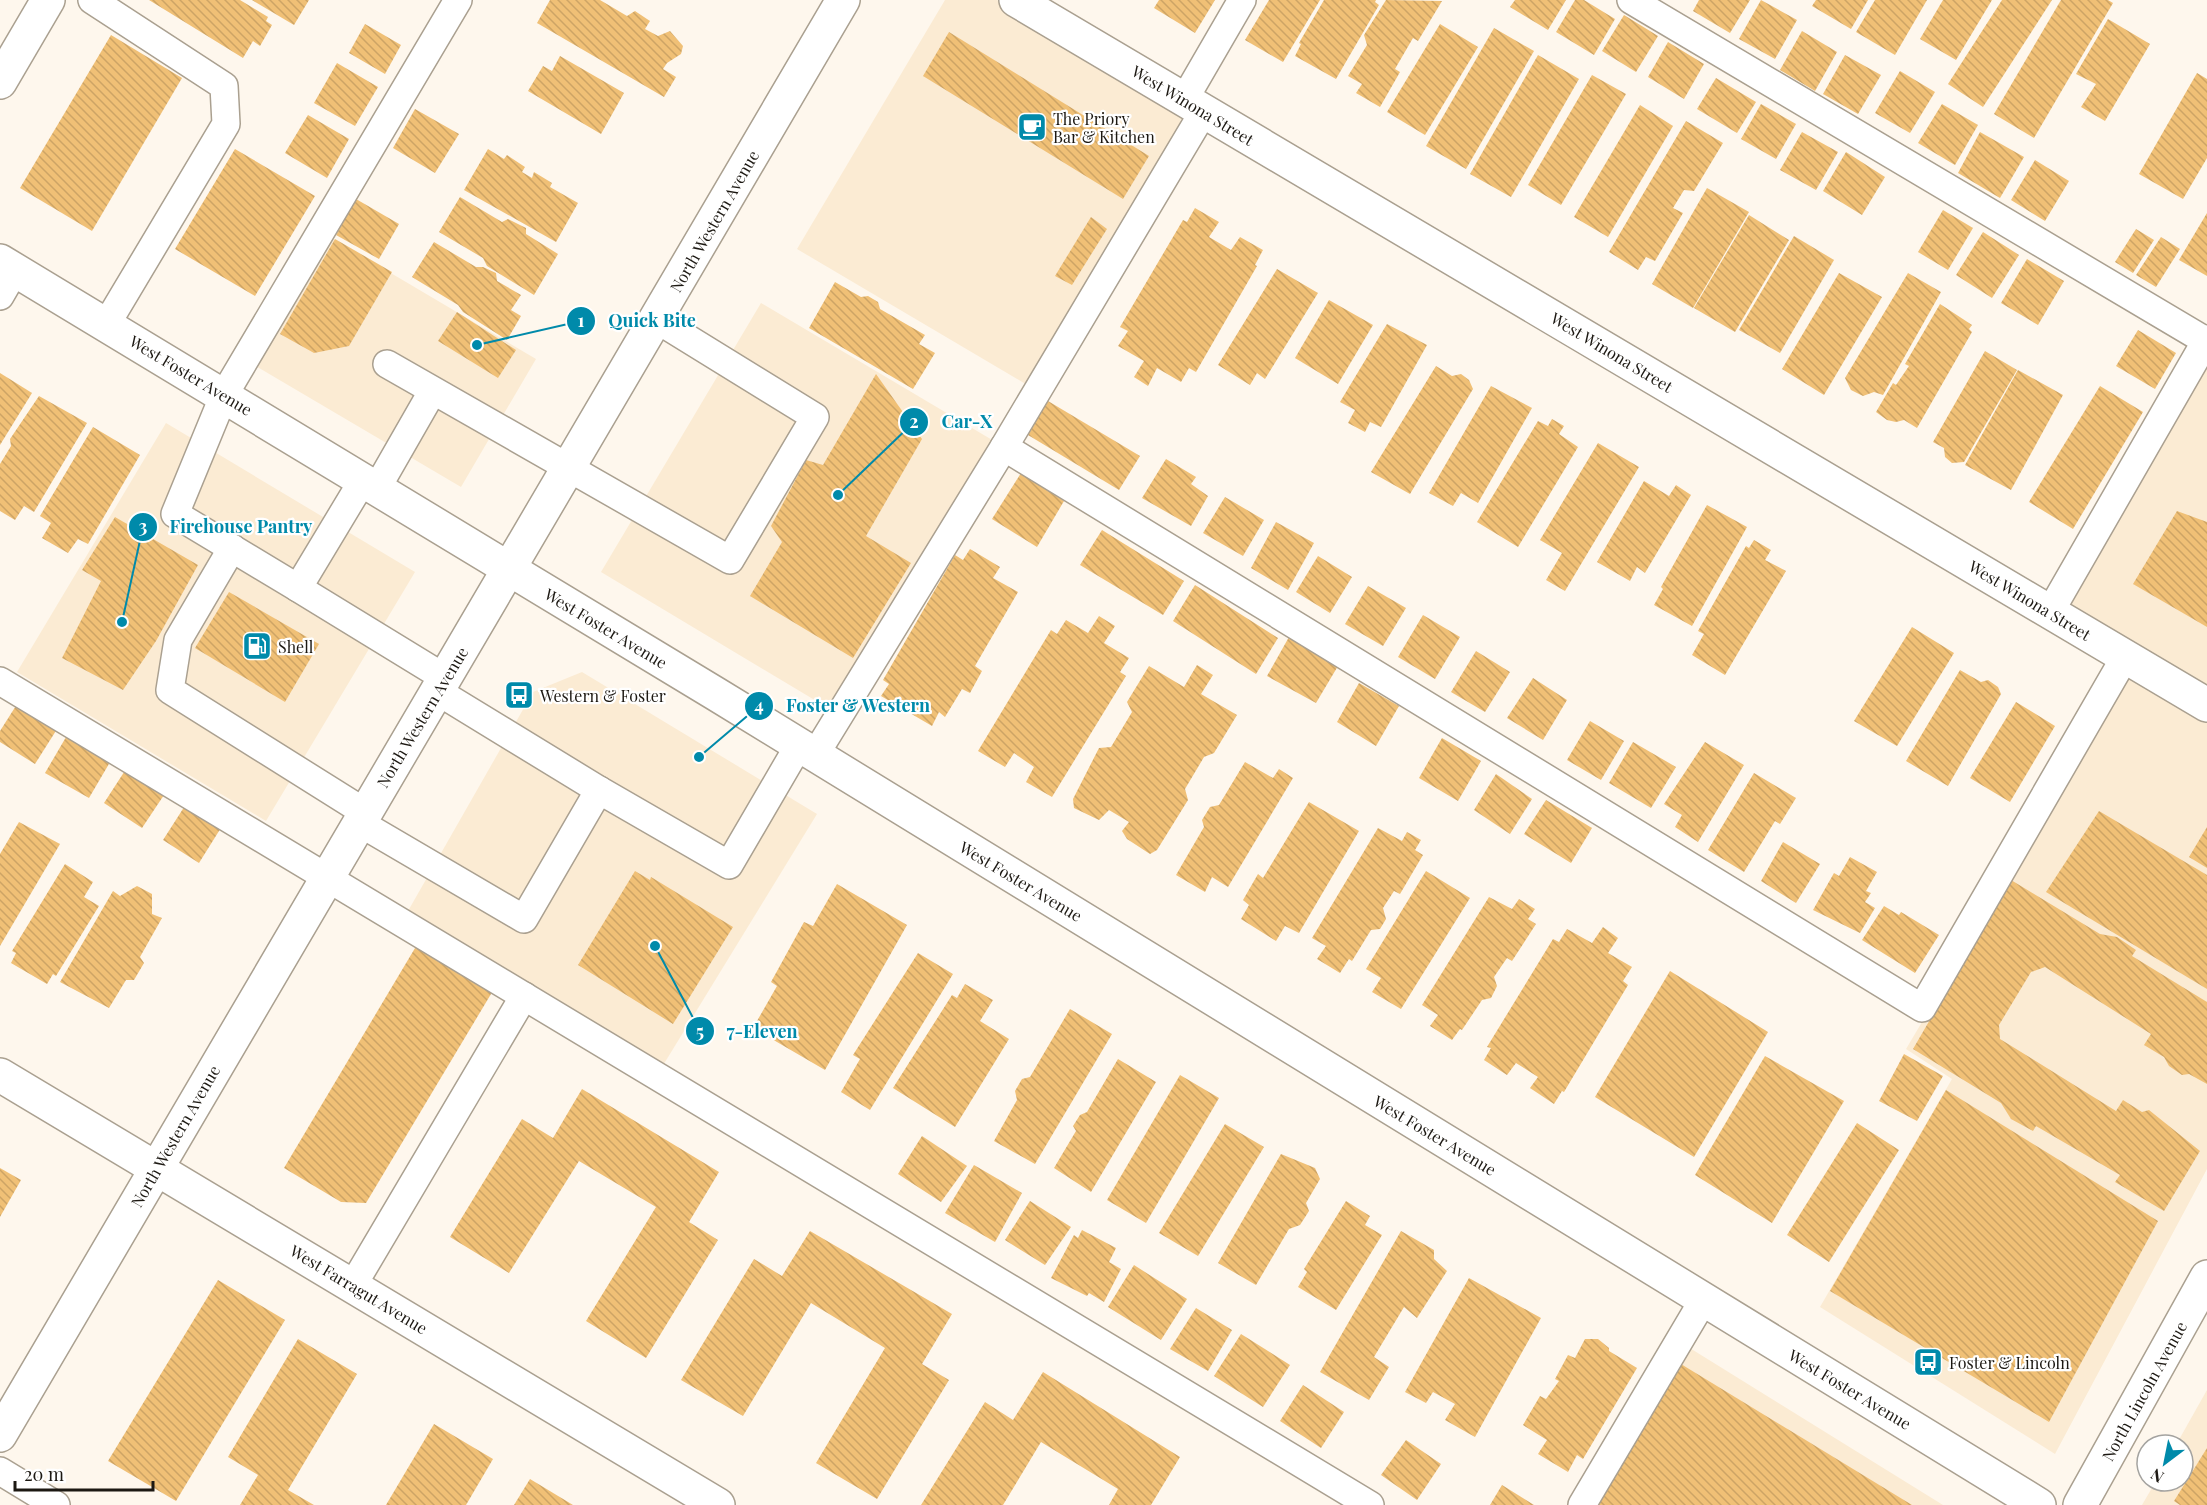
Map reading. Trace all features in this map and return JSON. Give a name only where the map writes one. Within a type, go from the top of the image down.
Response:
[{"type":"main road","points":[[0,82],[48,0]]},
{"type":"main road","name":"North Western Avenue","points":[[0,1435],[843,0]]},
{"type":"main road","name":"West Winona Street","points":[[1016,0],[2207,705]]},
{"type":"main road","name":"West Foster Avenue","points":[[5,276],[106,325],[224,395],[2039,1505]]},
{"type":"main road","name":"West Farragut Avenue","points":[[0,1075],[717,1505]]},
{"type":"main road","name":"North Lincoln Avenue","points":[[2080,1505],[2167,1353],[2207,1276]]},
{"type":"lane","points":[[92,0],[224,86],[226,124],[106,325]]},
{"type":"lane","points":[[458,0],[224,395],[175,514],[298,588],[599,790],[729,865],[807,750],[1004,447],[1194,105],[1242,0]]},
{"type":"lane","points":[[1631,0],[2206,340],[2050,612]]},
{"type":"lane","points":[[387,364],[432,392],[730,560],[815,417],[656,319]]},
{"type":"lane","points":[[298,588],[432,392]]},
{"type":"lane","points":[[1004,447],[1922,1008],[2125,657]]},
{"type":"lane","points":[[232,548],[178,640],[170,690],[363,818],[524,919],[599,790]]},
{"type":"lane","points":[[0,681],[1370,1505]]},
{"type":"lane","points":[[353,1285],[524,996]]},
{"type":"lane","points":[[1582,1505],[1704,1299]]},
{"type":"lane","points":[[0,1471],[57,1505]]},
{"type":"shaded area","points":[[945,0],[997,0],[1183,112],[1172,152],[1034,389],[797,249]]},
{"type":"shaded area","points":[[313,227],[536,359],[461,487],[237,355]]},
{"type":"shaded area","points":[[761,303],[999,444],[838,714],[601,572]]},
{"type":"shaded area","points":[[2207,355],[2207,1169],[2055,1454],[1820,1307],[1952,1079],[1906,1049],[2134,665],[2056,617]]},
{"type":"shaded area","points":[[166,423],[415,572],[266,821],[17,672]]},
{"type":"shaded area","points":[[582,672],[817,814],[662,1067],[408,911],[533,692]]},
{"type":"shaded area","points":[[1672,1337],[1943,1505],[1575,1505]]},
{"type":"shaded area","points":[[2207,1390],[2207,1505],[2142,1505],[2149,1493],[2195,1493],[2195,1433],[2183,1433]]},
{"type":"building","points":[[149,0],[240,0],[268,17],[266,21],[272,25],[260,46],[253,41],[243,58]]},
{"type":"building","points":[[252,0],[309,0],[294,25]]},
{"type":"building","points":[[550,0],[600,0],[627,16],[635,11],[650,21],[645,29],[658,36],[670,31],[683,46],[681,54],[667,63],[663,69],[676,77],[664,97],[537,23]]},
{"type":"building","points":[[1159,0],[1215,0],[1195,33],[1154,8]]},
{"type":"building","points":[[1269,0],[1320,0],[1283,62],[1245,40]]},
{"type":"building","points":[[1324,0],[1376,0],[1375,2],[1379,5],[1336,79],[1295,56],[1301,44],[1299,43]]},
{"type":"building","points":[[1386,0],[1442,1],[1418,41],[1413,38],[1395,69],[1400,72],[1380,107],[1356,93],[1362,84],[1348,76],[1367,45],[1364,35]]},
{"type":"building","points":[[1515,0],[1566,0],[1548,30],[1510,7]]},
{"type":"building","points":[[1575,0],[1584,0],[1615,19],[1594,55],[1556,32]]},
{"type":"building","points":[[1699,0],[1750,0],[1730,33],[1693,11]]},
{"type":"building","points":[[1761,0],[1797,20],[1775,59],[1739,39]]},
{"type":"building","points":[[1816,0],[1868,0],[1851,29],[1812,6]]},
{"type":"building","points":[[1875,0],[1927,0],[1895,55],[1856,32]]},
{"type":"building","points":[[1943,0],[1992,0],[1956,60],[1920,39]]},
{"type":"building","points":[[2002,0],[2052,0],[1983,107],[1948,84]]},
{"type":"building","points":[[2061,0],[2108,0],[2113,3],[2034,138],[1994,114]]},
{"type":"building","points":[[1624,15],[1658,36],[1636,72],[1602,51]]},
{"type":"building","points":[[2108,19],[2150,44],[2105,121],[2081,107],[2096,84],[2076,74]]},
{"type":"building","points":[[365,24],[401,45],[385,74],[349,53]]},
{"type":"building","points":[[1440,24],[1478,47],[1425,135],[1387,112]]},
{"type":"building","points":[[1494,28],[1534,51],[1466,169],[1426,146]]},
{"type":"building","points":[[1802,31],[1837,52],[1815,91],[1780,70]]},
{"type":"building","points":[[949,32],[1149,156],[1123,199],[923,76]]},
{"type":"building","points":[[111,35],[182,78],[92,231],[20,188]]},
{"type":"building","points":[[1668,42],[1704,64],[1684,99],[1648,77]]},
{"type":"building","points":[[1538,55],[1579,79],[1511,197],[1470,174]]},
{"type":"building","points":[[1845,55],[1881,75],[1858,114],[1823,94]]},
{"type":"building","points":[[560,56],[624,93],[601,134],[528,91],[543,66],[552,71]]},
{"type":"building","points":[[337,63],[378,87],[355,126],[314,103]]},
{"type":"building","points":[[1900,71],[1935,92],[1910,133],[1875,113]]},
{"type":"building","points":[[2197,73],[2207,79],[2207,158],[2183,199],[2139,174]]},
{"type":"building","points":[[1592,75],[1626,94],[1561,205],[1528,185]]},
{"type":"building","points":[[1716,78],[1756,102],[1737,133],[1697,109]]},
{"type":"building","points":[[1761,104],[1796,124],[1776,159],[1741,139]]},
{"type":"building","points":[[1942,104],[1978,125],[1955,165],[1918,143]]},
{"type":"building","points":[[1640,105],[1673,126],[1608,237],[1574,217]]},
{"type":"building","points":[[415,109],[459,134],[435,173],[393,148]]},
{"type":"building","points":[[308,115],[349,139],[327,178],[285,153]]},
{"type":"building","points":[[1686,121],[1723,143],[1694,191],[1684,190],[1673,208],[1683,213],[1655,261],[1646,257],[1638,270],[1609,252]]},
{"type":"building","points":[[1802,132],[1838,152],[1816,190],[1780,170]]},
{"type":"building","points":[[1980,132],[2024,157],[2000,198],[1958,173]]},
{"type":"building","points":[[235,149],[315,196],[255,296],[175,249]]},
{"type":"building","points":[[488,149],[504,159],[507,155],[525,167],[522,172],[532,178],[534,172],[552,183],[550,187],[578,203],[556,242],[464,190]]},
{"type":"building","points":[[1846,152],[1885,177],[1862,215],[1823,191]]},
{"type":"building","points":[[2035,160],[2069,181],[2045,221],[2011,200]]},
{"type":"building","points":[[1707,188],[1749,212],[1693,308],[1652,284]]},
{"type":"building","points":[[460,197],[502,222],[508,219],[526,228],[526,234],[558,254],[534,295],[487,266],[483,258],[439,232]]},
{"type":"building","points":[[356,199],[399,224],[379,259],[336,235]]},
{"type":"building","points":[[1195,208],[1219,222],[1209,237],[1231,250],[1240,237],[1263,250],[1255,265],[1257,266],[1196,372],[1189,368],[1181,382],[1157,368],[1148,386],[1134,377],[1144,361],[1118,346],[1128,331],[1120,327],[1183,220],[1187,222]]},
{"type":"building","points":[[1943,210],[1973,228],[1948,270],[1918,252]]},
{"type":"building","points":[[2207,213],[2207,276],[2179,260]]},
{"type":"building","points":[[1749,215],[1789,240],[1735,332],[1694,308]]},
{"type":"building","points":[[1091,217],[1107,229],[1072,285],[1055,276]]},
{"type":"building","points":[[2136,229],[2154,240],[2133,273],[2115,262]]},
{"type":"building","points":[[1983,232],[2019,255],[1992,298],[1956,275]]},
{"type":"building","points":[[1794,236],[1834,260],[1780,353],[1739,330]]},
{"type":"building","points":[[2161,237],[2180,249],[2156,287],[2136,275]]},
{"type":"building","points":[[335,239],[392,272],[349,346],[314,353],[280,334]]},
{"type":"building","points":[[434,242],[476,267],[483,267],[496,273],[497,281],[521,295],[511,310],[521,316],[507,340],[463,312],[458,305],[412,277]]},
{"type":"building","points":[[2027,259],[2064,281],[2038,325],[2001,303]]},
{"type":"building","points":[[1277,269],[1318,293],[1265,379],[1257,373],[1250,385],[1218,365]]},
{"type":"building","points":[[1839,273],[1882,297],[1824,395],[1782,369]]},
{"type":"building","points":[[1908,273],[1941,292],[1883,395],[1874,392],[1863,396],[1851,390],[1845,378]]},
{"type":"building","points":[[835,282],[861,297],[868,296],[878,302],[880,309],[925,335],[919,344],[935,353],[913,389],[809,328]]},
{"type":"building","points":[[1329,300],[1373,325],[1338,384],[1295,358]]},
{"type":"building","points":[[1940,304],[1972,325],[1969,329],[1972,332],[1917,428],[1904,420],[1896,422],[1887,420],[1876,412],[1893,383],[1896,385],[1909,366],[1905,364]]},
{"type":"building","points":[[457,312],[516,350],[498,378],[438,341]]},
{"type":"building","points":[[1387,324],[1427,345],[1381,427],[1370,422],[1365,432],[1348,423],[1355,410],[1340,402]]},
{"type":"building","points":[[2138,330],[2176,353],[2155,389],[2116,366]]},
{"type":"building","points":[[1985,351],[2017,370],[1964,462],[1952,463],[1945,457],[1944,448],[1933,442]]},
{"type":"building","points":[[1436,366],[1452,376],[1461,374],[1469,380],[1473,389],[1410,494],[1371,472]]},
{"type":"building","points":[[2018,370],[2063,395],[2011,490],[1965,465]]},
{"type":"building","points":[[0,373],[32,393],[0,445]]},
{"type":"building","points":[[876,374],[922,439],[866,536],[911,563],[853,658],[750,596],[782,542],[771,526],[806,460],[823,465]]},
{"type":"building","points":[[1491,386],[1532,408],[1478,503],[1461,493],[1453,506],[1429,493]]},
{"type":"building","points":[[2100,386],[2143,412],[2073,529],[2029,502]]},
{"type":"building","points":[[39,396],[87,423],[34,512],[24,506],[15,520],[0,511],[0,464],[11,446],[10,439]]},
{"type":"building","points":[[1048,401],[1140,456],[1119,490],[1028,435]]},
{"type":"building","points":[[1552,419],[1564,426],[1559,434],[1578,447],[1518,547],[1477,522],[1538,421],[1548,426]]},
{"type":"building","points":[[93,427],[140,455],[88,544],[78,539],[68,553],[42,538],[51,523],[40,516]]},
{"type":"building","points":[[1598,443],[1639,467],[1565,591],[1546,580],[1562,553],[1540,540]]},
{"type":"building","points":[[1166,459],[1196,477],[1191,484],[1208,496],[1191,526],[1142,498]]},
{"type":"building","points":[[1021,473],[1064,501],[1037,547],[992,519]]},
{"type":"building","points":[[1644,481],[1669,496],[1676,485],[1691,495],[1645,573],[1637,567],[1630,581],[1597,562]]},
{"type":"building","points":[[1225,497],[1264,520],[1243,556],[1203,533]]},
{"type":"building","points":[[1707,505],[1747,527],[1692,626],[1654,605],[1663,589],[1661,587]]},
{"type":"building","points":[[2177,511],[2207,522],[2207,627],[2133,584]]},
{"type":"building","points":[[115,517],[198,565],[156,641],[123,690],[62,658],[101,581],[82,570]]},
{"type":"building","points":[[1276,522],[1314,543],[1288,590],[1251,568]]},
{"type":"building","points":[[1102,530],[1184,581],[1163,615],[1080,565]]},
{"type":"building","points":[[1754,540],[1771,550],[1765,560],[1786,571],[1725,675],[1692,655],[1704,634],[1698,631],[1746,546],[1749,548]]},
{"type":"building","points":[[970,549],[1000,567],[993,578],[1018,592],[975,666],[982,671],[970,693],[962,689],[945,717],[939,712],[932,726],[881,696],[889,684],[883,680],[955,555],[963,560]]},
{"type":"building","points":[[1318,556],[1352,577],[1330,613],[1296,592]]},
{"type":"building","points":[[1195,585],[1278,638],[1256,674],[1173,621]]},
{"type":"building","points":[[1368,586],[1406,608],[1383,646],[1345,624]]},
{"type":"building","name":"Shell","points":[[229,592],[319,644],[285,702],[195,648]]},
{"type":"building","points":[[1423,615],[1460,637],[1435,679],[1398,657]]},
{"type":"building","points":[[1099,616],[1115,626],[1104,643],[1129,658],[1120,672],[1126,676],[1052,797],[1026,782],[1034,767],[1014,753],[1005,767],[978,751],[1051,630],[1057,634],[1066,620],[1088,633]]},
{"type":"building","points":[[1912,627],[1954,653],[1897,746],[1854,721]]},
{"type":"building","points":[[1289,637],[1338,666],[1316,703],[1267,676]]},
{"type":"building","points":[[1476,651],[1510,672],[1485,712],[1451,692]]},
{"type":"building","points":[[1197,665],[1213,675],[1201,694],[1237,715],[1214,753],[1204,757],[1185,789],[1188,800],[1157,850],[1150,854],[1127,839],[1122,831],[1129,822],[1109,810],[1099,820],[1074,808],[1073,799],[1099,748],[1111,747],[1132,712],[1127,702],[1149,666],[1184,687]]},
{"type":"building","points":[[1960,670],[1981,682],[1988,680],[1998,687],[2001,694],[1948,786],[1906,761]]},
{"type":"building","points":[[1533,678],[1567,700],[1543,740],[1507,718]]},
{"type":"building","points":[[1359,683],[1399,706],[1376,746],[1337,722]]},
{"type":"building","points":[[19,701],[59,726],[35,764],[0,742],[0,731]]},
{"type":"building","points":[[2016,702],[2055,726],[2010,802],[1970,778]]},
{"type":"building","points":[[1590,721],[1624,741],[1601,780],[1567,760]]},
{"type":"building","points":[[69,732],[113,757],[89,798],[45,773]]},
{"type":"building","points":[[1442,738],[1481,761],[1458,801],[1419,778]]},
{"type":"building","points":[[1633,742],[1676,767],[1651,808],[1609,783]]},
{"type":"building","points":[[1705,742],[1744,765],[1698,842],[1675,827],[1682,815],[1664,804]]},
{"type":"building","points":[[1245,762],[1273,778],[1279,769],[1293,778],[1228,887],[1212,877],[1205,892],[1176,875],[1204,827],[1202,820],[1210,807],[1219,805]]},
{"type":"building","points":[[128,766],[166,792],[142,828],[104,803]]},
{"type":"building","points":[[1754,773],[1796,798],[1780,824],[1775,821],[1744,872],[1708,850]]},
{"type":"building","points":[[1496,774],[1532,799],[1510,834],[1474,810]]},
{"type":"building","points":[[1546,800],[1592,828],[1571,863],[1524,834]]},
{"type":"building","points":[[188,801],[224,823],[199,863],[163,840]]},
{"type":"building","points":[[1309,802],[1359,831],[1299,933],[1285,926],[1276,941],[1241,919],[1249,905],[1243,900],[1258,874],[1263,878]]},
{"type":"building","points":[[2099,811],[2207,875],[2207,989],[2046,892]]},
{"type":"building","points":[[19,822],[60,844],[0,946],[0,854]]},
{"type":"building","points":[[2207,827],[2207,868],[2189,857]]},
{"type":"building","points":[[1378,828],[1402,841],[1407,832],[1421,840],[1415,850],[1423,855],[1400,894],[1394,891],[1383,908],[1386,919],[1380,929],[1371,930],[1352,961],[1349,959],[1340,973],[1317,959],[1326,946],[1312,938]]},
{"type":"building","points":[[1783,842],[1820,864],[1796,903],[1761,881]]},
{"type":"building","points":[[1850,857],[1877,872],[1866,891],[1871,893],[1865,902],[1875,908],[1860,933],[1813,910],[1834,873],[1839,876]]},
{"type":"building","points":[[65,864],[93,882],[84,897],[99,906],[56,976],[53,974],[47,984],[11,963],[16,953],[12,951]]},
{"type":"building","points":[[635,871],[650,880],[651,877],[733,927],[673,1024],[578,965]]},
{"type":"building","points":[[1426,871],[1470,898],[1401,1009],[1372,992],[1381,978],[1366,969]]},
{"type":"building","points":[[2011,880],[2100,934],[2117,937],[2136,950],[2132,956],[2207,1002],[2207,1084],[2189,1074],[2182,1075],[2169,1066],[2164,1057],[2144,1045],[2151,1034],[2045,967],[2031,972],[1999,1025],[2000,1039],[2116,1111],[2123,1100],[2142,1112],[2149,1110],[2200,1151],[2164,1211],[2115,1182],[2120,1175],[2036,1126],[2033,1131],[2011,1119],[2001,1103],[1913,1049]]},
{"type":"building","points":[[837,884],[907,925],[825,1070],[753,1028],[777,986],[771,982],[804,922],[813,926]]},
{"type":"building","points":[[137,886],[152,894],[152,914],[162,918],[140,957],[144,963],[134,980],[126,980],[109,1008],[60,982],[113,891],[120,896]]},
{"type":"building","points":[[1489,897],[1512,909],[1519,899],[1535,909],[1528,919],[1536,924],[1512,961],[1507,958],[1494,977],[1497,986],[1491,998],[1482,1000],[1462,1030],[1460,1029],[1452,1040],[1430,1026],[1438,1015],[1422,1005]]},
{"type":"building","points":[[1884,906],[1899,915],[1901,912],[1939,935],[1915,973],[1862,940]]},
{"type":"building","points":[[1603,927],[1618,938],[1608,953],[1632,967],[1623,981],[1628,985],[1564,1092],[1562,1091],[1554,1104],[1530,1088],[1538,1077],[1516,1063],[1507,1075],[1484,1060],[1491,1048],[1487,1047],[1553,939],[1559,942],[1567,929],[1592,943]]},
{"type":"building","points":[[421,938],[497,984],[366,1203],[341,1202],[284,1168]]},
{"type":"building","points":[[918,953],[953,974],[870,1110],[841,1092],[860,1059],[853,1055]]},
{"type":"building","points":[[1670,971],[1768,1032],[1694,1157],[1595,1097]]},
{"type":"building","points":[[965,984],[993,1000],[980,1021],[1009,1039],[955,1127],[893,1088],[952,995],[957,998]]},
{"type":"building","points":[[1070,1009],[1112,1034],[1035,1164],[994,1141],[1017,1100],[1015,1091],[1022,1079],[1030,1077]]},
{"type":"building","points":[[1904,1054],[1943,1076],[1917,1121],[1879,1101]]},
{"type":"building","points":[[1765,1056],[1844,1101],[1772,1223],[1695,1175]]},
{"type":"building","points":[[1118,1059],[1156,1082],[1091,1192],[1054,1168],[1076,1131],[1073,1126],[1080,1115],[1087,1112]]},
{"type":"building","points":[[1180,1075],[1219,1098],[1146,1223],[1107,1200]]},
{"type":"building","points":[[582,1089],[719,1172],[689,1222],[718,1240],[646,1358],[586,1321],[656,1207],[579,1161],[509,1273],[450,1237],[522,1119],[553,1138]]},
{"type":"building","points":[[1946,1090],[2158,1221],[2049,1422],[1830,1291]]},
{"type":"building","points":[[1857,1123],[1899,1150],[1829,1262],[1787,1235]]},
{"type":"building","points":[[1225,1124],[1264,1147],[1198,1256],[1159,1233]]},
{"type":"building","points":[[922,1136],[967,1166],[941,1202],[898,1174]]},
{"type":"building","points":[[1281,1154],[1315,1168],[1320,1179],[1306,1203],[1309,1211],[1300,1225],[1289,1229],[1256,1285],[1218,1263]]},
{"type":"building","points":[[974,1165],[1022,1193],[995,1242],[945,1213]]},
{"type":"building","points":[[0,1168],[21,1180],[0,1217]]},
{"type":"building","points":[[1030,1201],[1071,1227],[1045,1265],[1005,1240]]},
{"type":"building","points":[[1346,1201],[1370,1216],[1365,1225],[1382,1235],[1336,1310],[1298,1287],[1307,1272],[1304,1269]]},
{"type":"building","points":[[1082,1230],[1116,1248],[1109,1262],[1121,1269],[1104,1302],[1089,1293],[1087,1296],[1051,1278],[1074,1235],[1078,1238]]},
{"type":"building","points":[[810,1231],[952,1314],[922,1364],[949,1380],[877,1499],[816,1463],[885,1348],[811,1303],[743,1416],[681,1380],[754,1259],[782,1276]]},
{"type":"building","points":[[1401,1231],[1434,1250],[1434,1259],[1447,1271],[1417,1318],[1404,1307],[1374,1357],[1389,1367],[1369,1400],[1320,1372]]},
{"type":"building","points":[[1134,1265],[1187,1299],[1161,1340],[1108,1307]]},
{"type":"building","points":[[1469,1278],[1541,1318],[1475,1437],[1445,1420],[1455,1404],[1433,1392],[1426,1403],[1405,1392]]},
{"type":"building","points":[[218,1280],[285,1320],[176,1501],[108,1461]]},
{"type":"building","points":[[1196,1308],[1232,1330],[1208,1371],[1170,1349]]},
{"type":"building","points":[[1241,1334],[1290,1365],[1263,1407],[1214,1376]]},
{"type":"building","points":[[298,1339],[357,1374],[288,1490],[314,1505],[240,1505],[258,1475],[228,1457]]},
{"type":"building","points":[[1585,1339],[1598,1339],[1609,1348],[1609,1351],[1637,1368],[1583,1459],[1577,1455],[1568,1472],[1538,1454],[1547,1440],[1523,1425],[1540,1396],[1546,1399],[1559,1381],[1555,1379],[1568,1355],[1575,1358]]},
{"type":"building","points":[[1676,1361],[1804,1439],[1912,1505],[1596,1505]]},
{"type":"building","points":[[1043,1372],[1180,1457],[1151,1505],[1109,1505],[1118,1489],[1041,1442],[1003,1505],[921,1505],[985,1402],[1013,1420]]},
{"type":"building","points":[[1303,1385],[1344,1412],[1321,1448],[1280,1421]]},
{"type":"building","points":[[434,1424],[493,1459],[466,1505],[386,1505]]},
{"type":"building","points":[[1406,1440],[1441,1464],[1417,1500],[1381,1475]]},
{"type":"building","points":[[2207,1448],[2207,1505],[2180,1505],[2174,1501],[2179,1493],[2195,1493],[2195,1467]]},
{"type":"building","points":[[530,1479],[573,1505],[514,1505]]},
{"type":"building","points":[[1502,1485],[1534,1505],[1490,1505]]},
{"type":"place","name":"The Priory Bar & Kitchen","points":[[1032,127]]},
{"type":"place","name":"Quick Bite","points":[[477,345]]},
{"type":"place","name":"Car-X","points":[[838,495]]},
{"type":"place","name":"Firehouse Pantry","points":[[122,622]]},
{"type":"place","name":"Shell","points":[[257,646]]},
{"type":"place","name":"Western & Foster","points":[[519,695]]},
{"type":"place","name":"Foster & Western","points":[[699,757]]},
{"type":"place","name":"7-Eleven","points":[[655,946]]},
{"type":"place","name":"Foster & Lincoln","points":[[1928,1362]]}]
